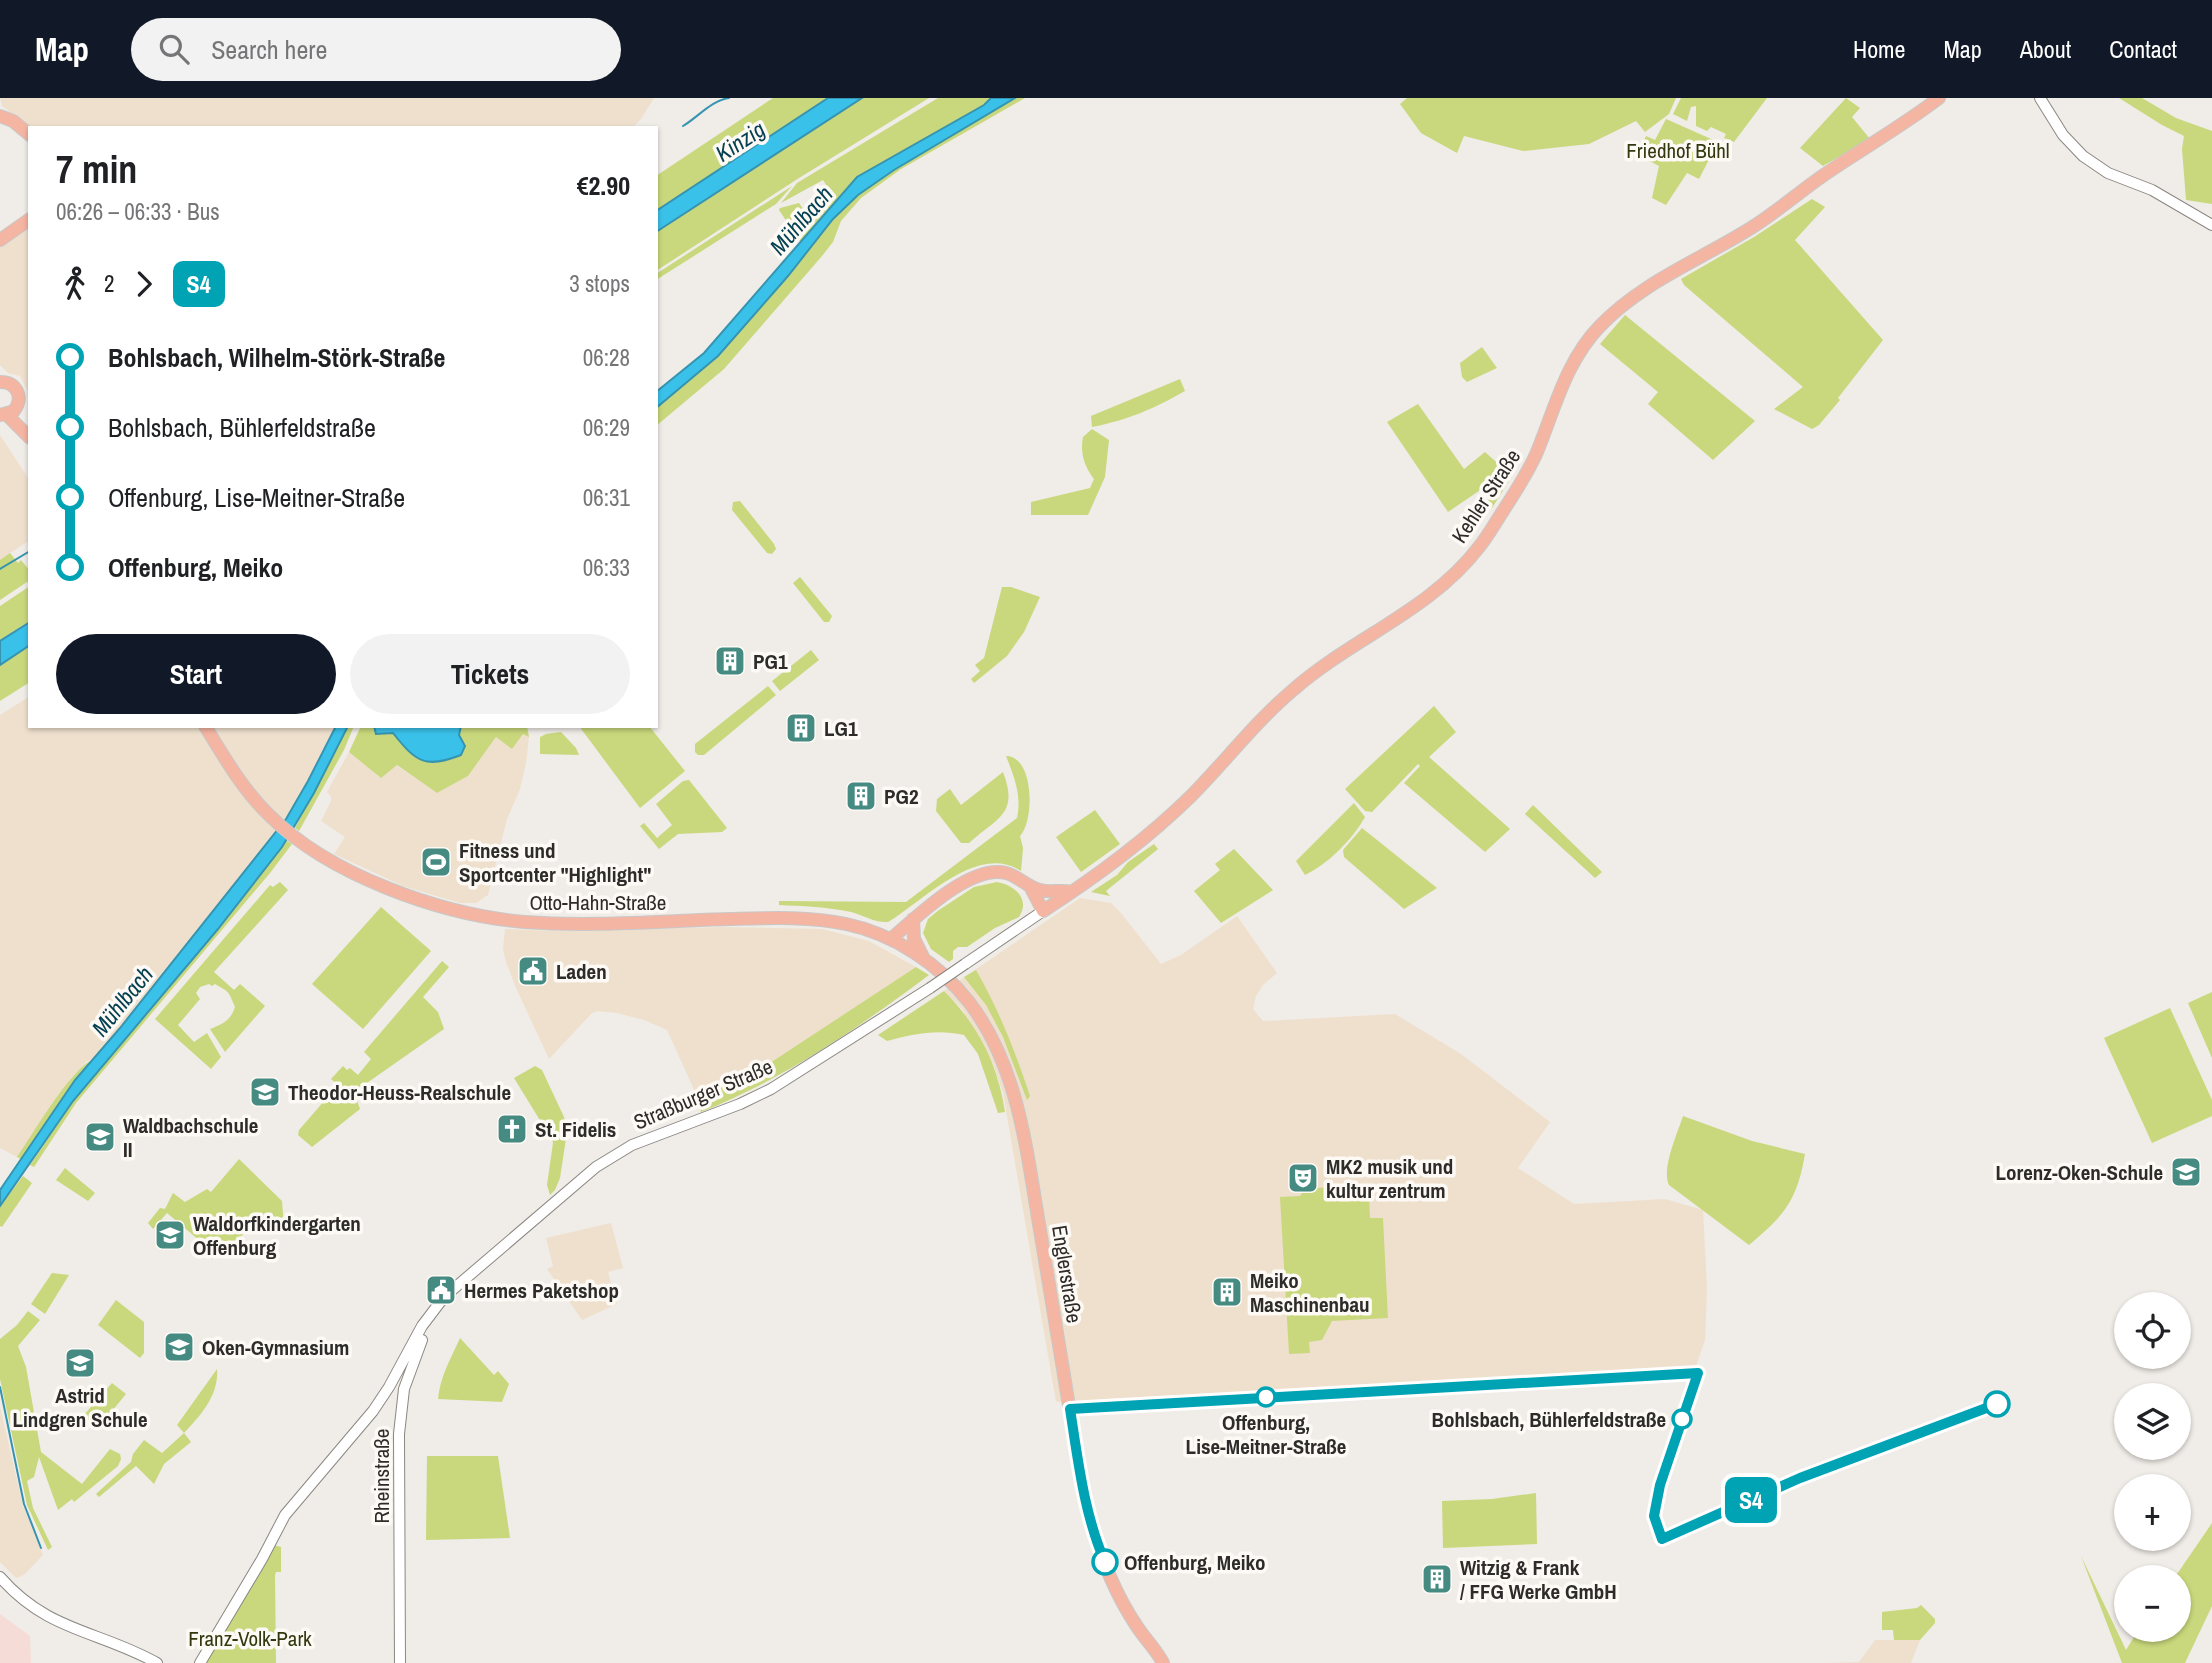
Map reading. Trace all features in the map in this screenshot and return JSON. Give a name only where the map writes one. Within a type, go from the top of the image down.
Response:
[{"type":"main road","name":"Kehler Straße","points":[[1044,911],[1118,860],[1166,820],[1294,689],[1429,596],[1480,547],[1535,456],[1578,354],[1623,304],[1751,228],[1822,176],[1907,122],[1939,98]]},
{"type":"main road","points":[[2040,98],[2063,135],[2083,156],[2108,173],[2152,190],[2212,225]]},
{"type":"main road","points":[[0,116],[13,121],[28,133]]},
{"type":"main road","points":[[0,240],[28,220]]},
{"type":"main road","points":[[0,382],[9,383],[16,388],[19,400],[8,412],[28,434]]},
{"type":"main road","name":"Otto-Hahn-Straße","points":[[206,728],[249,793],[269,816],[303,844],[363,878],[427,902],[526,922],[804,919],[850,925],[891,939]]},
{"type":"main road","points":[[891,939],[913,919],[977,875],[1008,873],[1030,886],[1050,892],[1072,892]]},
{"type":"main road","points":[[1030,886],[1044,911]]},
{"type":"main road","name":"Straßburger Straße","points":[[200,1663],[253,1575],[285,1515],[373,1411],[422,1326],[444,1297],[596,1167],[632,1145],[740,1104],[771,1089],[930,988],[1044,911]]},
{"type":"main road","points":[[913,919],[914,939],[925,959]]},
{"type":"main road","name":"Englerstraße","points":[[891,939],[925,959],[957,988],[988,1028],[1002,1056],[1012,1084],[1030,1171],[1084,1492],[1098,1546],[1134,1623],[1163,1663]]},
{"type":"main road","name":"Rheinstraße","points":[[400,1663],[399,1434],[402,1401],[414,1357],[444,1297]]},
{"type":"main road","points":[[0,1577],[36,1610],[56,1622],[157,1663]]},
{"type":"main road","points":[[1154,1648],[1156,1663]]},
{"type":"main road","name":"Englerstraße","points":[[1154,1648],[1170,1663]]},
{"type":"shaded area","points":[[0,98],[654,98],[634,126],[28,126],[2,106]]},
{"type":"shaded area","points":[[28,228],[28,392],[20,376],[8,373],[0,365],[0,247]]},
{"type":"shaded area","points":[[0,435],[28,478],[28,541],[0,560]]},
{"type":"shaded area","points":[[28,697],[28,728],[335,728],[308,781],[276,833],[95,1059],[87,1061],[71,1078],[17,1157],[0,1148],[0,715]]},
{"type":"shaded area","points":[[523,733],[529,737],[520,789],[507,819],[488,895],[476,903],[460,903],[403,886],[334,854],[345,837],[321,821],[331,801],[327,792],[349,752],[380,777],[396,765],[437,793],[468,776],[497,736]]},
{"type":"shaded area","points":[[1080,898],[1111,903],[1161,964],[1181,955],[1237,916],[1277,973],[1263,985],[1256,996],[1253,1009],[1263,1021],[1395,1014],[1461,1054],[1550,1122],[1518,1168],[1574,1204],[1665,1199],[1703,1210],[1707,1288],[1705,1340],[1696,1366],[1056,1402],[1003,1093],[993,1064],[962,1009],[944,991]]},
{"type":"shaded area","points":[[725,927],[822,929],[869,941],[916,967],[744,1080],[696,1094],[667,1030],[617,1013],[592,1013],[549,1059],[516,988],[503,949],[505,929],[558,931]]},
{"type":"shaded area","points":[[611,1223],[623,1268],[608,1272],[617,1304],[582,1320],[547,1269],[553,1266],[546,1238]]},
{"type":"shaded area","points":[[0,1406],[23,1506],[43,1555],[24,1575],[16,1578],[0,1562]]},
{"type":"shaded area","points":[[0,1614],[30,1636],[31,1663],[0,1663]]},
{"type":"shaded area","points":[[1875,1640],[1920,1640],[1911,1663],[1827,1663],[1859,1662]]},
{"type":"green space","points":[[773,98],[828,98],[658,210],[658,175]]},
{"type":"green space","points":[[862,98],[929,98],[658,270],[658,231]]},
{"type":"green space","points":[[938,98],[991,98],[984,105],[857,177],[801,243],[780,208],[799,203],[808,216],[832,194],[823,180],[781,203],[797,183]]},
{"type":"green space","points":[[1015,98],[1025,98],[901,169],[861,198],[841,221],[833,242],[822,256],[724,369],[658,424],[658,406],[718,356],[788,276],[833,219],[858,195],[894,170]]},
{"type":"green space","points":[[1407,98],[1676,98],[1669,114],[1645,132],[1636,121],[1589,144],[1523,151],[1464,136],[1457,153],[1421,133],[1400,104]]},
{"type":"green space","points":[[1681,98],[1767,98],[1734,142],[1724,138],[1726,134],[1711,127],[1707,131],[1696,126],[1696,106],[1691,107],[1687,121],[1673,114]]},
{"type":"green space","points":[[1846,98],[1860,108],[1852,117],[1870,139],[1823,166],[1800,148]]},
{"type":"green space","points":[[2119,98],[2142,98],[2176,118],[2212,131],[2212,204],[2186,200],[2182,149],[2184,136]]},
{"type":"green space","name":"Friedhof Bühl","points":[[1666,119],[1718,142],[1699,179],[1687,173],[1666,205],[1652,198],[1659,166],[1642,157],[1645,151],[1640,148],[1646,136],[1655,140]]},
{"type":"green space","points":[[792,186],[776,204],[658,279],[658,273]]},
{"type":"green space","points":[[1812,199],[1825,207],[1795,240],[1883,340],[1838,398],[1840,400],[1819,425],[1812,429],[1774,409],[1803,387],[1684,285],[1681,279],[1754,237]]},
{"type":"green space","points":[[1625,315],[1755,421],[1713,460],[1648,404],[1658,392],[1600,344]]},
{"type":"green space","points":[[1482,347],[1497,368],[1467,382],[1462,377],[1460,363]]},
{"type":"green space","points":[[1180,379],[1185,391],[1129,417],[1092,427],[1091,416]]},
{"type":"green space","points":[[1418,404],[1464,469],[1485,452],[1512,476],[1492,508],[1487,505],[1492,482],[1448,512],[1387,422]]},
{"type":"green space","points":[[1092,429],[1109,440],[1105,477],[1088,515],[1031,515],[1031,502],[1090,488],[1094,479],[1084,459],[1082,443],[1083,437]]},
{"type":"green space","points":[[740,501],[774,544],[776,549],[772,554],[767,553],[732,510],[733,502]]},
{"type":"green space","points":[[10,553],[18,563],[21,560],[28,569],[28,581],[0,600],[0,560]]},
{"type":"green space","points":[[800,577],[832,616],[829,622],[824,622],[793,583]]},
{"type":"green space","points":[[28,587],[28,622],[0,640],[0,606]]},
{"type":"green space","points":[[1002,587],[1011,587],[1040,597],[1024,632],[1007,656],[974,683],[971,679],[980,671],[975,665],[984,658]]},
{"type":"green space","points":[[28,646],[28,683],[0,701],[0,665]]},
{"type":"green space","points":[[811,650],[819,660],[780,691],[772,681]]},
{"type":"green space","points":[[768,686],[776,695],[704,755],[695,752],[695,744]]},
{"type":"green space","points":[[1434,706],[1456,732],[1429,757],[1510,829],[1485,852],[1404,783],[1420,766],[1418,764],[1372,812],[1365,811],[1345,789]]},
{"type":"green space","points":[[347,728],[353,728],[344,750],[299,831],[295,828]]},
{"type":"green space","points":[[360,728],[527,728],[529,737],[523,734],[512,749],[496,737],[468,776],[437,793],[397,765],[381,778],[349,752]]},
{"type":"green space","points":[[580,728],[651,728],[685,771],[640,808]]},
{"type":"green space","points":[[561,732],[579,755],[540,754],[540,737]]},
{"type":"green space","points":[[1006,756],[1015,759],[1022,766],[1029,790],[1028,817],[1020,836],[1023,848],[1021,871],[1004,864],[987,864],[969,869],[934,889],[888,922],[842,910],[779,905],[779,901],[906,902],[1017,818],[1018,794]]},
{"type":"green space","points":[[1003,772],[1009,797],[1003,814],[969,843],[961,843],[936,811],[937,799],[950,789],[961,805]]},
{"type":"green space","points":[[689,780],[727,828],[722,832],[678,834],[659,849],[640,826],[644,823],[657,838],[672,825],[656,804],[683,781]]},
{"type":"green space","points":[[1354,803],[1365,817],[1360,826],[1331,858],[1305,875],[1296,861]]},
{"type":"green space","points":[[1533,805],[1602,872],[1595,878],[1525,814]]},
{"type":"green space","points":[[1095,810],[1120,844],[1081,872],[1056,837]]},
{"type":"green space","points":[[1362,828],[1437,888],[1404,909],[1344,857],[1343,850]]},
{"type":"green space","points":[[286,840],[292,844],[270,873],[76,1103],[34,1167],[30,1165],[73,1101],[218,929]]},
{"type":"green space","points":[[1154,844],[1158,849],[1106,891],[1110,896],[1091,892],[1117,875],[1128,862]]},
{"type":"green space","points":[[1234,849],[1273,890],[1221,923],[1194,891],[1220,870],[1215,864]]},
{"type":"green space","points":[[280,882],[288,890],[214,972],[234,990],[240,984],[265,1006],[225,1052],[210,1029],[226,1021],[235,1007],[227,992],[215,984],[200,987],[196,993],[200,999],[178,1025],[194,1042],[207,1033],[221,1057],[211,1069],[155,1019],[270,885],[273,887]]},
{"type":"green space","points":[[997,882],[1009,886],[1019,894],[1023,904],[1019,917],[995,928],[967,947],[958,947],[953,951],[953,959],[949,962],[931,949],[923,933],[928,919],[974,887]]},
{"type":"green space","points":[[381,907],[431,951],[363,1029],[312,984]]},
{"type":"green space","points":[[442,961],[449,967],[423,997],[438,1012],[444,1029],[354,1092],[360,1109],[312,1147],[298,1135],[299,1130],[338,1085],[331,1079],[343,1066],[358,1075],[371,1059],[364,1052]]},
{"type":"green space","points":[[916,967],[929,975],[848,1033],[762,1084],[701,1112],[696,1094],[744,1080]]},
{"type":"green space","points":[[976,970],[1012,1047],[1030,1096],[1027,1100],[1003,1037],[986,1005],[964,977]]},
{"type":"green space","points":[[944,991],[967,1018],[985,1046],[1002,1094],[1005,1112],[998,1113],[978,1054],[964,1035],[925,1033],[887,1041],[878,1035]]},
{"type":"green space","points":[[2212,992],[2212,1058],[2188,1003]]},
{"type":"green space","points":[[2170,1008],[2212,1100],[2212,1116],[2152,1143],[2104,1038]]},
{"type":"green space","points":[[95,1059],[75,1080],[21,1159],[17,1157],[76,1073]]},
{"type":"green space","points":[[535,1066],[542,1070],[564,1117],[567,1132],[560,1178],[550,1195],[547,1185],[553,1143],[549,1126],[541,1122],[514,1078]]},
{"type":"green space","points":[[1683,1116],[1752,1141],[1805,1154],[1798,1184],[1787,1206],[1749,1245],[1669,1185],[1669,1160]]},
{"type":"green space","points":[[239,1159],[282,1201],[284,1227],[280,1230],[272,1232],[250,1229],[212,1259],[196,1246],[200,1241],[167,1213],[153,1229],[148,1223],[160,1208],[165,1209],[173,1193],[185,1202],[207,1189],[211,1192]]},
{"type":"green space","points":[[65,1168],[95,1193],[88,1201],[56,1180]]},
{"type":"green space","points":[[23,1176],[32,1183],[2,1227],[0,1206]]},
{"type":"green space","points":[[1341,1186],[1341,1195],[1369,1194],[1370,1218],[1383,1218],[1388,1318],[1332,1321],[1322,1340],[1309,1342],[1310,1353],[1289,1354],[1280,1197],[1300,1196],[1305,1189]]},
{"type":"green space","points":[[52,1273],[69,1275],[45,1314],[31,1304]]},
{"type":"green space","points":[[116,1300],[144,1322],[144,1353],[140,1358],[98,1325]]},
{"type":"green space","points":[[28,1311],[40,1320],[18,1346],[26,1367],[41,1452],[82,1484],[110,1449],[120,1454],[121,1459],[118,1466],[74,1502],[72,1499],[58,1510],[39,1457],[34,1477],[27,1481],[33,1508],[52,1547],[48,1550],[27,1505],[0,1379],[0,1339],[17,1325]]},
{"type":"green space","points":[[460,1338],[494,1375],[498,1371],[509,1384],[502,1402],[438,1399],[443,1375]]},
{"type":"green space","points":[[217,1369],[212,1396],[184,1433],[177,1425]]},
{"type":"green space","points":[[112,1383],[126,1394],[98,1428],[83,1416]]},
{"type":"green space","points":[[184,1433],[191,1442],[164,1464],[154,1484],[136,1466],[99,1497],[96,1494],[131,1462],[133,1454],[144,1440],[162,1453]]},
{"type":"green space","points":[[427,1456],[498,1456],[510,1538],[426,1540]]},
{"type":"green space","points":[[1536,1493],[1537,1544],[1443,1548],[1442,1501],[1492,1499]]},
{"type":"green space","points":[[2212,1523],[2212,1606],[2185,1663],[2122,1663],[2081,1556],[2114,1625],[2114,1642],[2122,1642],[2126,1650],[2131,1642],[2191,1642],[2191,1565],[2183,1565]]},
{"type":"green space","name":"Franz-Volk-Park","points":[[274,1545],[281,1547],[281,1572],[276,1572],[275,1575],[276,1663],[206,1663]]},
{"type":"green space","points":[[1921,1605],[1935,1619],[1935,1623],[1920,1640],[1894,1640],[1893,1630],[1882,1630],[1882,1612],[1917,1608]]},
{"type":"water","points":[[828,98],[862,98],[658,231],[658,210]]},
{"type":"water","points":[[991,98],[1015,98],[894,170],[858,195],[833,219],[788,276],[718,356],[658,406],[658,390],[704,353],[857,177],[984,105]]},
{"type":"water","points":[[28,623],[28,646],[0,665],[0,641]]},
{"type":"water","points":[[335,728],[347,728],[314,793],[282,847],[218,929],[73,1101],[0,1206],[0,1190],[75,1080],[120,1028],[286,819]]},
{"type":"water","points":[[374,728],[461,728],[459,735],[465,746],[461,755],[430,762],[408,751],[393,733],[376,734]]},
{"type":"waterway","points":[[683,126],[711,105],[729,98]]},
{"type":"waterway","points":[[0,569],[28,552]]},
{"type":"waterway","points":[[0,1387],[24,1504],[41,1548]]},
{"type":"bus line","name":"S4","points":[[1105,1562],[1098,1546],[1084,1492],[1070,1409],[1698,1373],[1660,1485],[1654,1516],[1662,1539],[1800,1478],[1997,1404]]},
{"type":"place","name":"PG1","points":[[730,661]]},
{"type":"place","name":"LG1","points":[[801,728]]},
{"type":"place","name":"PG2","points":[[861,796]]},
{"type":"place","name":"Fitness und Sportcenter \"Highlight\"","points":[[436,862]]},
{"type":"place","name":"Laden","points":[[533,971]]},
{"type":"place","name":"Theodor-Heuss-Realschule","points":[[265,1092]]},
{"type":"place","name":"St. Fidelis","points":[[512,1129]]},
{"type":"place","name":"Waldbachschule II","points":[[100,1137]]},
{"type":"place","name":"Lorenz-Oken-Schule","points":[[2186,1172]]},
{"type":"place","name":"MK2 musik und kultur zentrum","points":[[1303,1178]]},
{"type":"place","name":"Waldorfkindergarten Offenburg","points":[[170,1235]]},
{"type":"place","name":"Hermes Paketshop","points":[[441,1290]]},
{"type":"place","name":"Meiko Maschinenbau","points":[[1227,1292]]},
{"type":"place","name":"Oken-Gymnasium","points":[[179,1347]]},
{"type":"place","name":"Astrid Lindgren Schule","points":[[80,1363]]},
{"type":"place","name":"Offenburg, Lise-Meitner-Straße","points":[[1266,1397]]},
{"type":"place","name":"Bohlsbach, Bühlerfeldstraße","points":[[1682,1419]]},
{"type":"place","name":"Offenburg, Meiko","points":[[1105,1562]]},
{"type":"place","name":"Witzig & Frank / FFG Werke GmbH","points":[[1437,1579]]},
{"type":"water label","name":"Kinzig","points":[[740,141]]},
{"type":"water label","name":"Mühlbach","points":[[801,220]]},
{"type":"water label","name":"Mühlbach","points":[[122,1001]]}]
